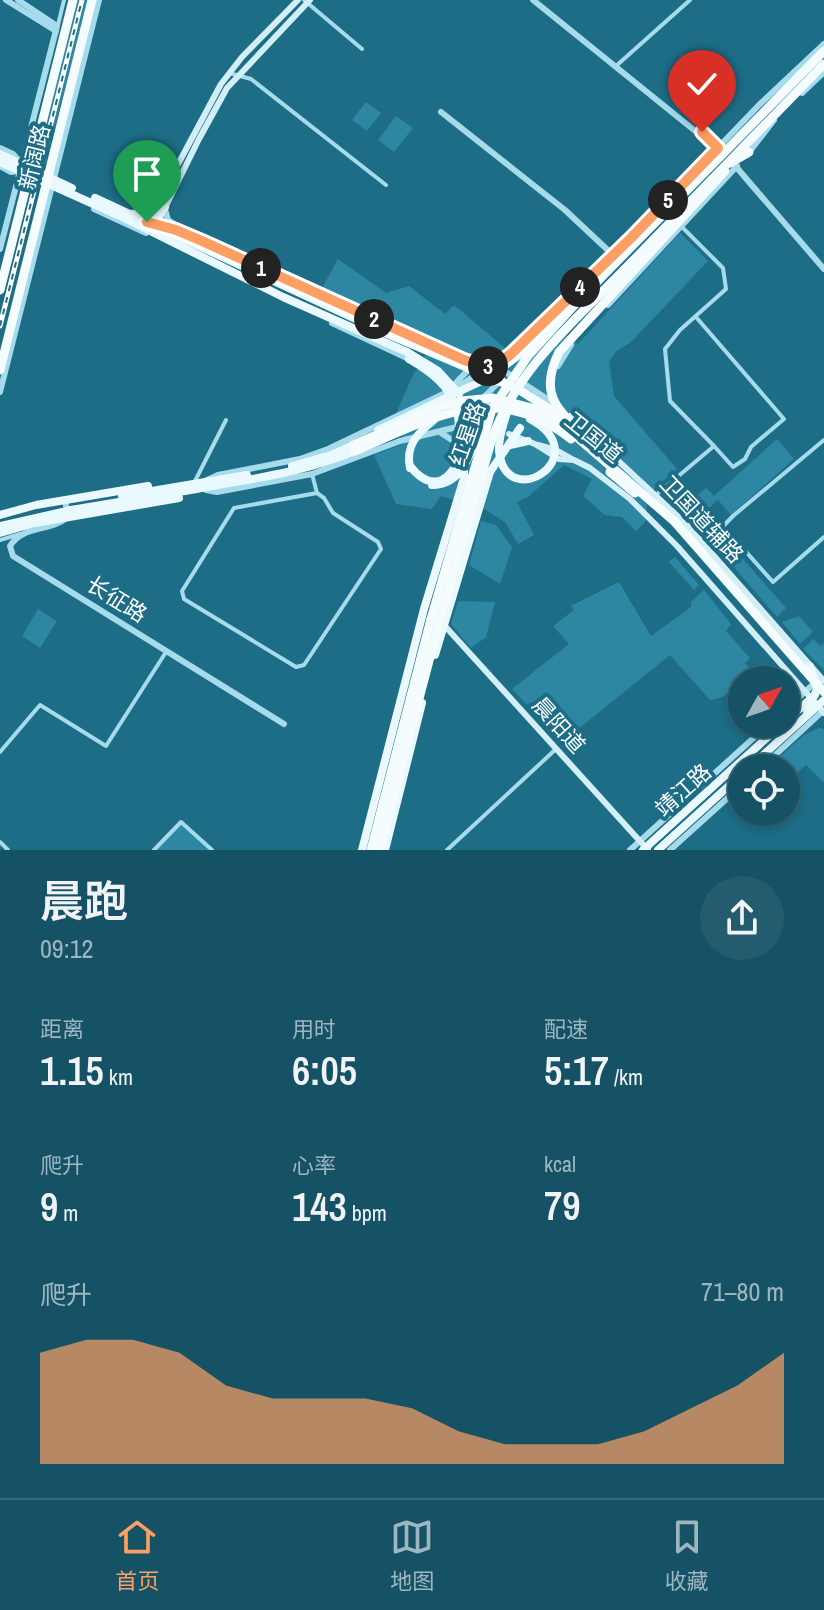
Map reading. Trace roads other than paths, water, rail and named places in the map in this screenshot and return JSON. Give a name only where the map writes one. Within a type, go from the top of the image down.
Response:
[{"type":"highway","points":[[0,290],[73,0]]},
{"type":"highway","name":"新阔路","points":[[0,370],[92,0]]},
{"type":"highway","name":"红星路","points":[[382,850],[433,640],[434,620],[492,409],[523,362],[579,300],[727,158],[734,141],[786,83],[824,51]]},
{"type":"highway","name":"红星路","points":[[433,640],[424,630],[434,620],[491,442],[511,398],[534,364],[639,240],[824,64]]},
{"type":"highway","points":[[572,424],[556,406],[550,391],[551,370],[559,352],[727,158],[749,152]]},
{"type":"highway","points":[[377,329],[518,389],[572,424]]},
{"type":"highway","name":"卫国道","points":[[354,448],[449,404],[493,398],[527,406],[551,417],[625,476]]},
{"type":"highway","name":"卫国道","points":[[354,448],[441,415],[475,407],[511,410],[555,427],[682,538],[818,696]]},
{"type":"highway","name":"卫国道","points":[[572,424],[681,530],[784,649],[818,696]]},
{"type":"highway","name":"红星路","points":[[371,850],[433,640]]},
{"type":"main road","points":[[150,226],[207,108],[229,73],[304,1]]},
{"type":"main road","points":[[150,226],[165,207],[212,113],[238,74],[304,1]]},
{"type":"main road","points":[[0,151],[20,167],[133,222],[150,226],[164,238],[377,329]]},
{"type":"main road","points":[[126,213],[142,212],[153,204],[183,155]]},
{"type":"main road","points":[[0,164],[20,167]]},
{"type":"main road","points":[[53,183],[126,213],[283,297],[426,362],[443,375],[460,396],[465,410],[465,448],[456,467],[442,479],[431,481],[419,476],[410,466]]},
{"type":"main road","points":[[242,260],[476,369],[502,368]]},
{"type":"main road","points":[[354,448],[409,414],[488,378],[579,300]]},
{"type":"main road","points":[[409,359],[436,377],[465,420],[479,424]]},
{"type":"main road","points":[[511,398],[500,440],[502,461],[517,478],[536,478],[548,470],[553,461],[551,440],[536,422],[511,410]]},
{"type":"main road","points":[[441,415],[412,441],[408,456],[412,473],[424,483],[437,485],[449,482],[462,470],[492,409]]},
{"type":"main road","points":[[434,620],[454,508],[464,475],[464,463],[457,443],[457,411]]},
{"type":"main road","name":"卫国道辅路","points":[[565,411],[670,508],[810,666]]},
{"type":"main road","points":[[434,620],[490,472],[515,433]]},
{"type":"main road","name":"卫国道辅路","points":[[515,433],[559,459],[574,460],[590,468],[624,494],[656,524],[774,657],[818,696]]},
{"type":"main road","points":[[507,448],[513,443],[531,442]]},
{"type":"main road","points":[[590,468],[604,446]]},
{"type":"main road","name":"卫国道","points":[[69,508],[217,483],[354,448]]},
{"type":"main road","points":[[0,521],[180,481],[197,486]]},
{"type":"main road","points":[[0,533],[69,508],[180,498],[197,486]]},
{"type":"main road","points":[[656,524],[670,508]]},
{"type":"main road","points":[[714,589],[731,575]]},
{"type":"main road","name":"晨阳道","points":[[434,620],[555,749]]},
{"type":"main road","points":[[362,850],[424,630]]},
{"type":"main road","name":"晨阳道","points":[[433,640],[451,636],[645,848]]},
{"type":"main road","points":[[765,754],[800,722],[818,696],[810,666]]},
{"type":"main road","name":"靖江路","points":[[800,706],[818,696]]},
{"type":"main road","name":"靖江路","points":[[660,847],[768,738]]},
{"type":"main road","name":"靖江路","points":[[645,848],[660,847],[728,786]]},
{"type":"street","points":[[6,0],[57,28]]},
{"type":"street","points":[[18,0],[57,28]]},
{"type":"street","points":[[0,249],[64,0]]},
{"type":"street","points":[[0,392],[99,0]]},
{"type":"street","points":[[535,0],[727,158],[824,268]]},
{"type":"street","points":[[616,65],[690,0]]},
{"type":"street","points":[[304,1],[362,49]]},
{"type":"street","points":[[197,486],[217,492],[312,474],[400,441],[459,427],[479,424],[515,433],[536,394],[555,381],[562,358],[681,226],[727,158],[786,83],[824,44]]},
{"type":"street","points":[[749,152],[824,72]]},
{"type":"street","points":[[229,73],[251,79],[386,185]]},
{"type":"street","points":[[772,124],[782,106]]},
{"type":"street","points":[[441,112],[565,210],[619,262]]},
{"type":"street","points":[[464,463],[479,424],[475,413],[477,405],[511,354],[619,262],[727,158]]},
{"type":"street","points":[[53,183],[150,226],[176,230],[202,241],[474,364],[502,368],[565,411]]},
{"type":"street","points":[[165,207],[168,220],[202,241]]},
{"type":"street","points":[[681,226],[723,268],[726,289],[696,317],[665,349],[670,401],[733,467],[784,419],[696,317]]},
{"type":"street","points":[[283,297],[409,359]]},
{"type":"street","points":[[533,333],[562,358]]},
{"type":"street","points":[[197,486],[218,475],[315,454],[502,368],[511,354]]},
{"type":"street","points":[[447,391],[474,364]]},
{"type":"street","name":"卫国道辅路","points":[[555,381],[556,399],[565,411]]},
{"type":"street","points":[[390,419],[400,441]]},
{"type":"street","points":[[197,486],[226,420]]},
{"type":"street","points":[[438,432],[457,443],[459,492]]},
{"type":"street","points":[[705,545],[733,516],[824,440]]},
{"type":"street","points":[[656,495],[714,446]]},
{"type":"street","points":[[312,474],[317,493],[333,513],[378,542],[381,549],[304,665],[296,667],[184,599],[182,591],[234,508],[317,493]]},
{"type":"street","points":[[0,540],[58,525],[69,508]]},
{"type":"street","points":[[454,508],[476,515]]},
{"type":"street","points":[[724,527],[773,582],[824,537]]},
{"type":"street","name":"长征路","points":[[22,533],[10,546],[13,556],[284,724]]},
{"type":"street","points":[[0,752],[40,705],[106,746],[166,652]]},
{"type":"street","points":[[772,754],[818,696]]},
{"type":"street","points":[[630,850],[645,848],[755,738]]},
{"type":"street","points":[[447,850],[555,749]]},
{"type":"street","points":[[660,847],[728,796]]},
{"type":"street","points":[[154,850],[181,822],[212,850]]},
{"type":"street","points":[[0,842],[8,850]]},
{"type":"railway","points":[[0,326],[82,0]]}]
